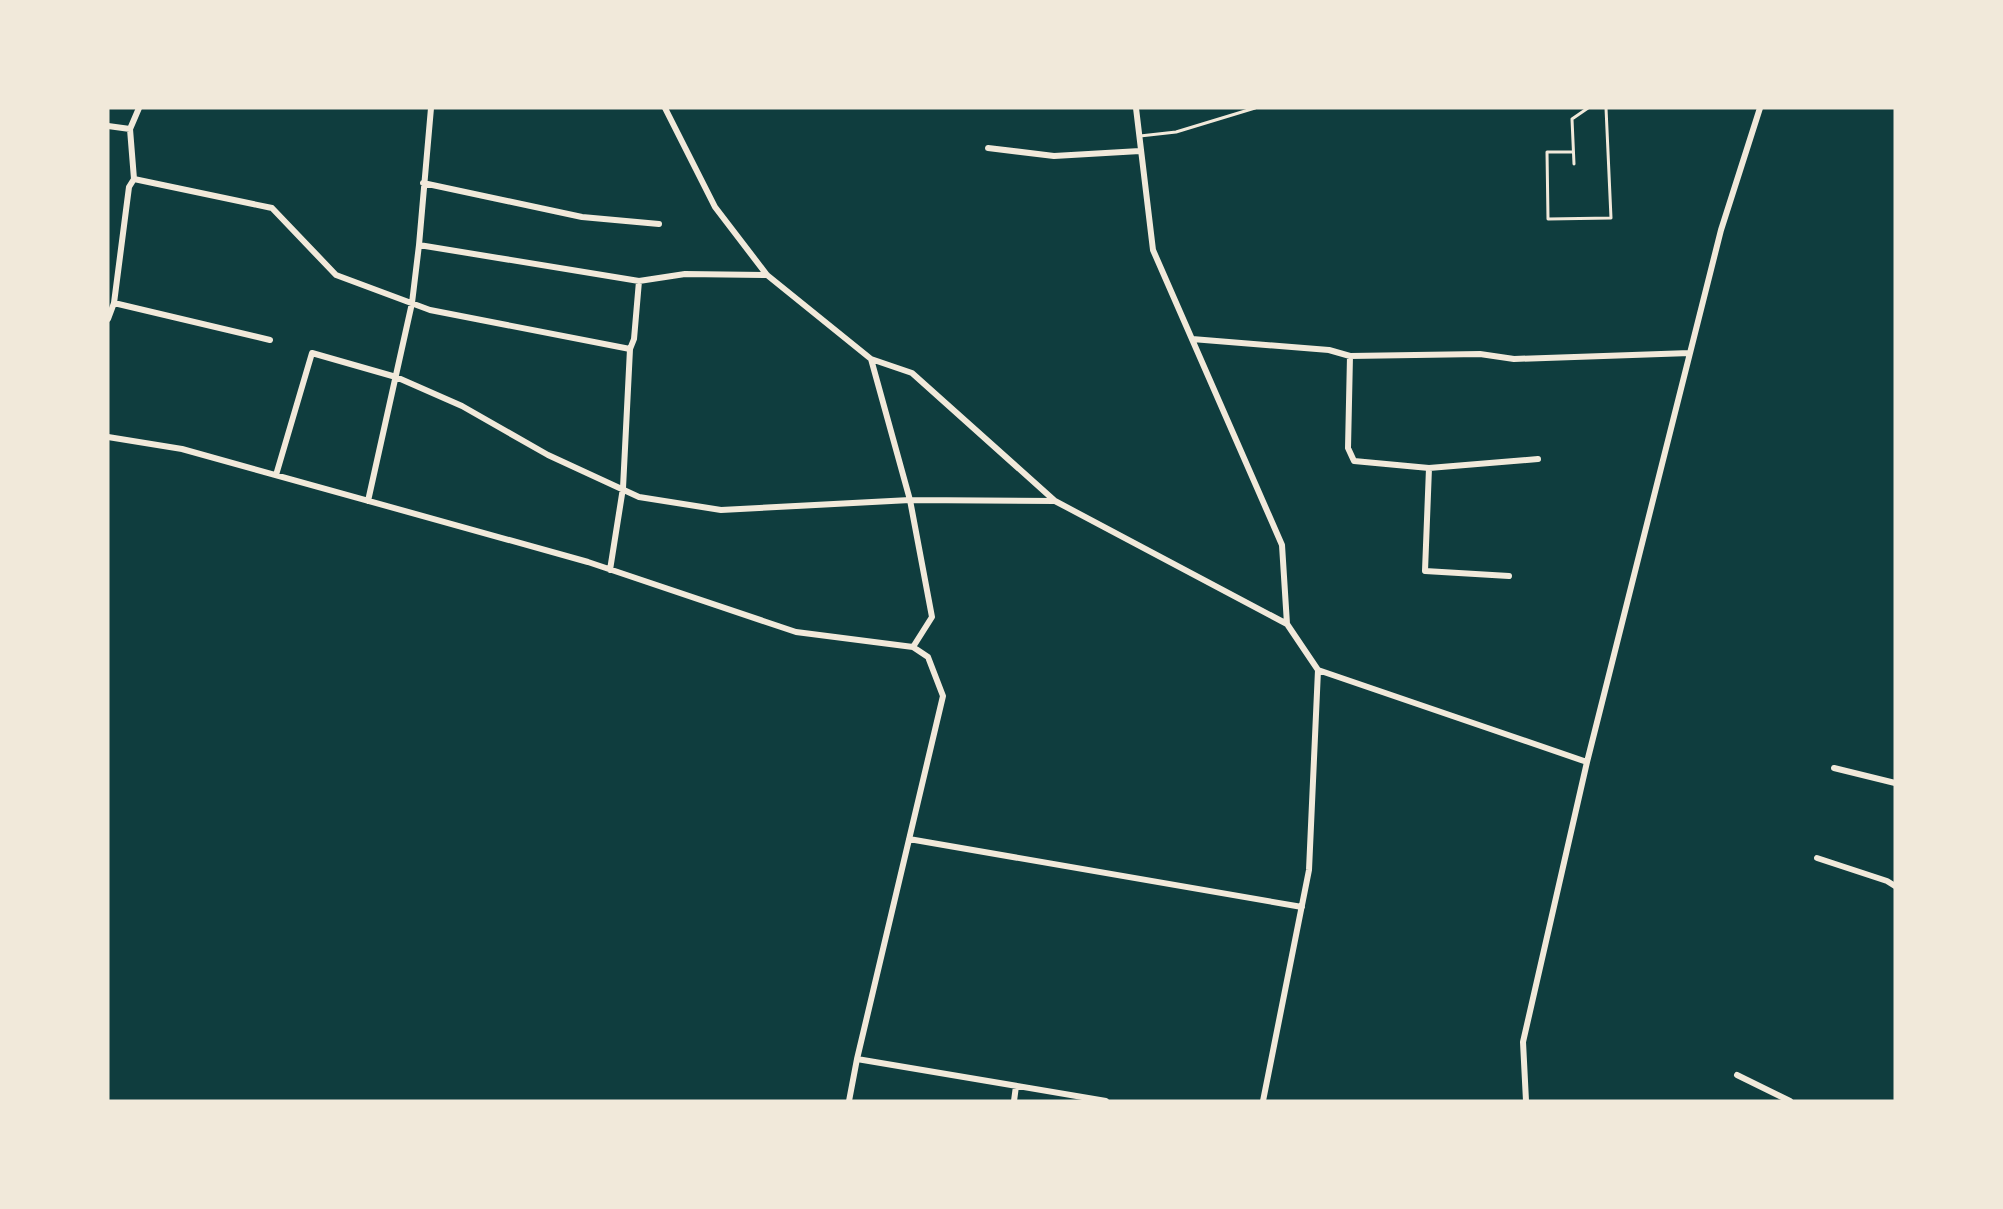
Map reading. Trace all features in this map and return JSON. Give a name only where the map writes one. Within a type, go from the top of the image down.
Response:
[{"type":"street","points":[[108,319],[114,303],[129,186],[134,179],[130,129],[139,108]]},
{"type":"street","points":[[368,501],[412,303],[431,108]]},
{"type":"street","points":[[665,108],[715,207],[767,276],[871,359],[912,373],[1055,501],[1287,624],[1318,670],[1309,870],[1263,1101]]},
{"type":"street","points":[[1136,108],[1153,250],[1282,545],[1287,624]]},
{"type":"street","points":[[1526,1101],[1523,1042],[1587,762],[1721,230],[1760,108]]},
{"type":"street","points":[[108,126],[130,129]]},
{"type":"street","points":[[988,148],[1054,156],[1140,151]]},
{"type":"street","points":[[134,179],[272,208],[336,276],[430,310],[630,349]]},
{"type":"street","points":[[423,183],[582,217],[659,224]]},
{"type":"street","points":[[419,245],[639,281],[685,274],[767,276]]},
{"type":"street","points":[[610,570],[623,488],[630,349],[634,339],[639,281]]},
{"type":"street","points":[[114,303],[270,340]]},
{"type":"street","points":[[1192,339],[1329,350],[1350,356],[1480,354],[1514,359],[1690,353]]},
{"type":"street","points":[[276,475],[312,353],[396,377],[462,406],[548,455],[639,497],[721,510],[910,500],[1055,501]]},
{"type":"street","points":[[1350,356],[1348,448],[1354,461],[1429,468],[1538,459]]},
{"type":"street","points":[[871,359],[910,500],[932,617],[914,647]]},
{"type":"street","points":[[108,437],[182,448],[610,570],[796,632],[914,647],[928,657],[943,696],[849,1101]]},
{"type":"street","points":[[1429,468],[1425,571],[1509,576]]},
{"type":"street","points":[[1318,670],[1587,762]]},
{"type":"street","points":[[1834,768],[1895,783]]},
{"type":"street","points":[[909,839],[1302,907]]},
{"type":"street","points":[[1817,858],[1887,881],[1895,886]]},
{"type":"street","points":[[857,1059],[1106,1101]]},
{"type":"street","points":[[1737,1075],[1790,1101]]},
{"type":"street","points":[[1014,1101],[1016,1086]]},
{"type":"lane","points":[[1138,136],[1176,132],[1255,108]]},
{"type":"lane","points":[[1574,164],[1572,119],[1588,108]]},
{"type":"lane","points":[[1574,152],[1547,152],[1548,219],[1611,218],[1606,108]]}]
